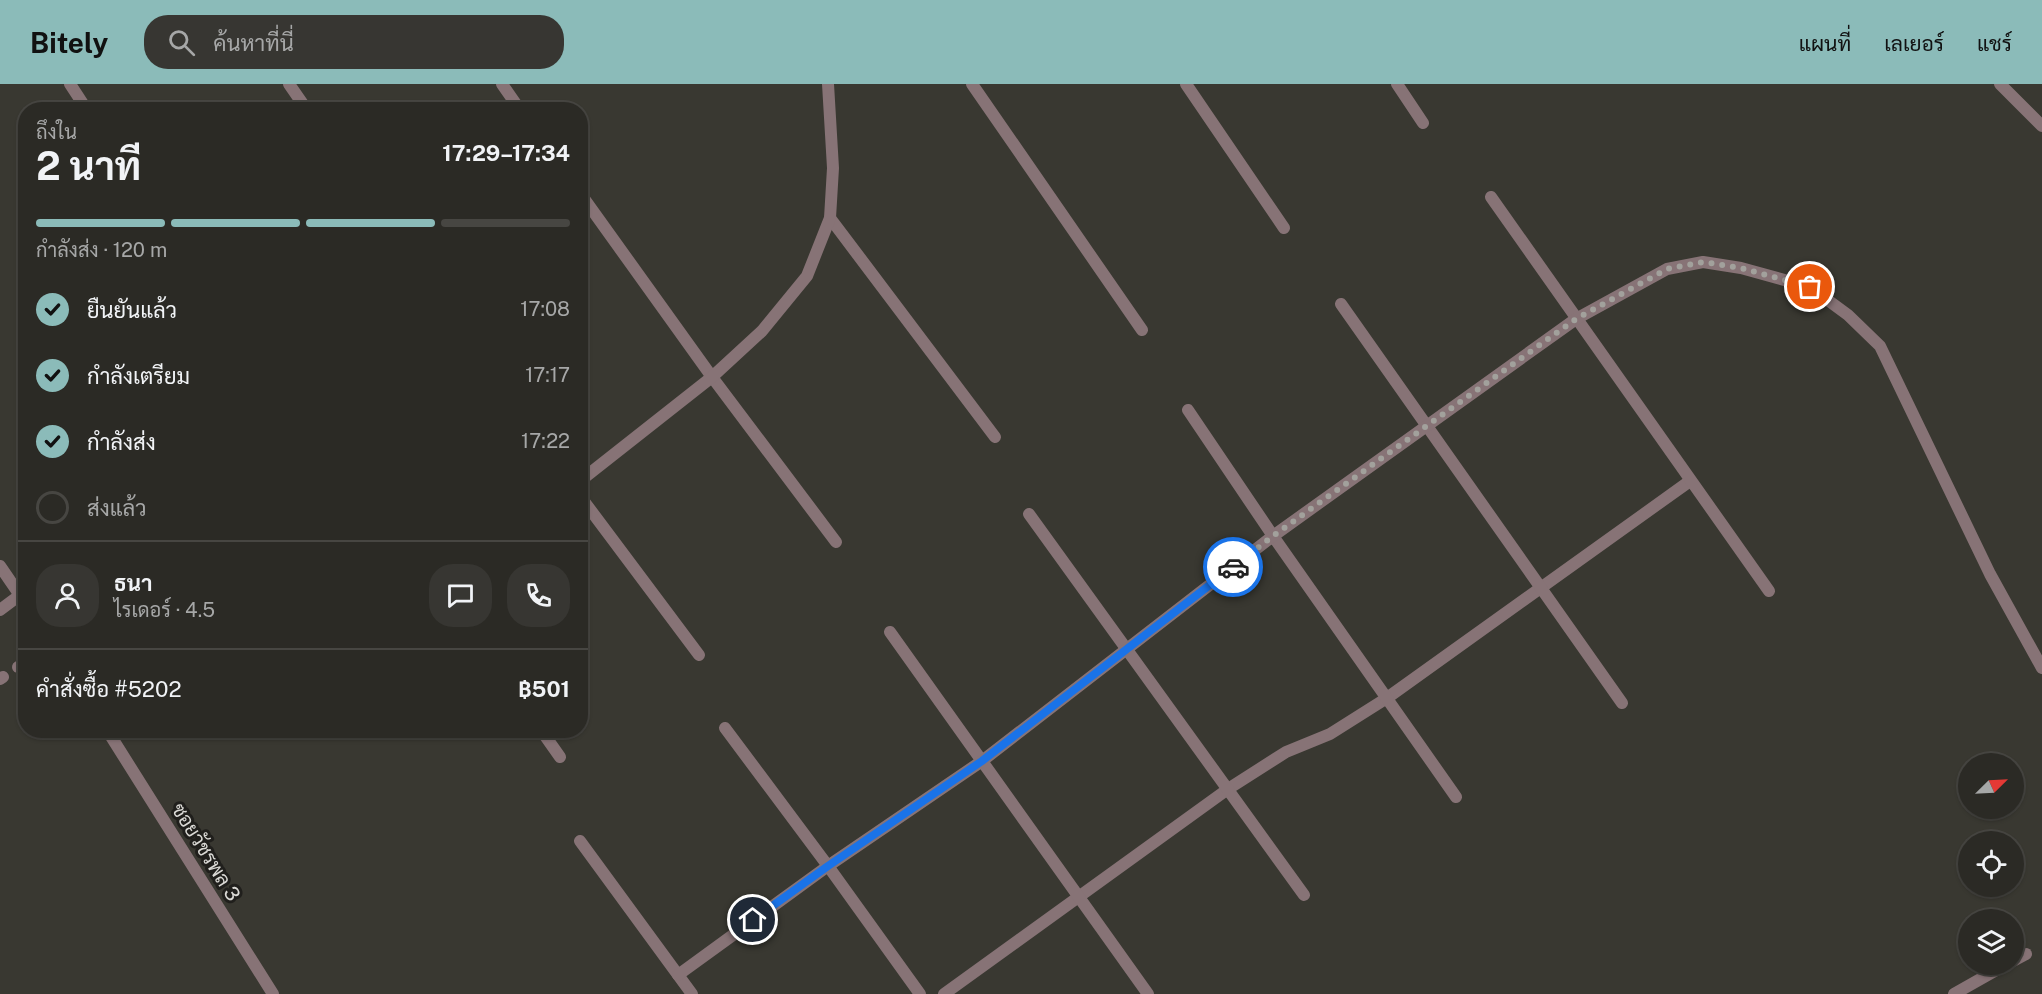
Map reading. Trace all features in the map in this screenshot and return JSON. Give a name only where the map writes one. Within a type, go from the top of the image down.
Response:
[{"type":"street","points":[[70,84],[82,102]]},
{"type":"street","points":[[289,84],[301,102]]},
{"type":"street","points":[[502,84],[514,102]]},
{"type":"street","points":[[588,475],[712,377],[762,331],[807,276],[830,218],[833,168],[828,84]]},
{"type":"street","points":[[972,84],[1142,330]]},
{"type":"street","points":[[1186,84],[1284,228]]},
{"type":"street","points":[[1397,84],[1424,123]]},
{"type":"street","points":[[2000,84],[2042,126]]},
{"type":"street","points":[[1491,197],[1769,591]]},
{"type":"street","points":[[588,204],[712,377],[836,542]]},
{"type":"street","points":[[830,218],[995,437]]},
{"type":"street","points":[[678,975],[828,866],[982,761],[1273,536],[1426,426],[1576,319],[1667,269],[1703,262],[1741,268],[1810,287],[1848,315],[1880,346],[1990,574],[2042,668]]},
{"type":"street","points":[[1341,304],[1622,703]]},
{"type":"street","points":[[1188,410],[1273,536],[1456,796]]},
{"type":"street","points":[[944,994],[1228,789],[1286,752],[1330,734],[1387,698],[1690,481]]},
{"type":"street","points":[[588,507],[699,655]]},
{"type":"street","points":[[1029,514],[1304,895]]},
{"type":"street","points":[[0,566],[18,593]]},
{"type":"street","points":[[0,610],[18,602]]},
{"type":"street","points":[[890,632],[1148,994]]},
{"type":"street","points":[[725,728],[920,994]]},
{"type":"street","name":"ซอยวัชรพล 3","points":[[112,738],[273,994]]},
{"type":"street","points":[[547,738],[560,757]]},
{"type":"street","points":[[580,842],[692,994]]},
{"type":"street","points":[[1954,994],[1988,975]]},
{"type":"way so far","points":[[1233,567],[1576,319],[1667,269],[1703,262],[1741,268],[1810,287]]},
{"type":"route","points":[[753,920],[982,761],[1233,567]]}]
